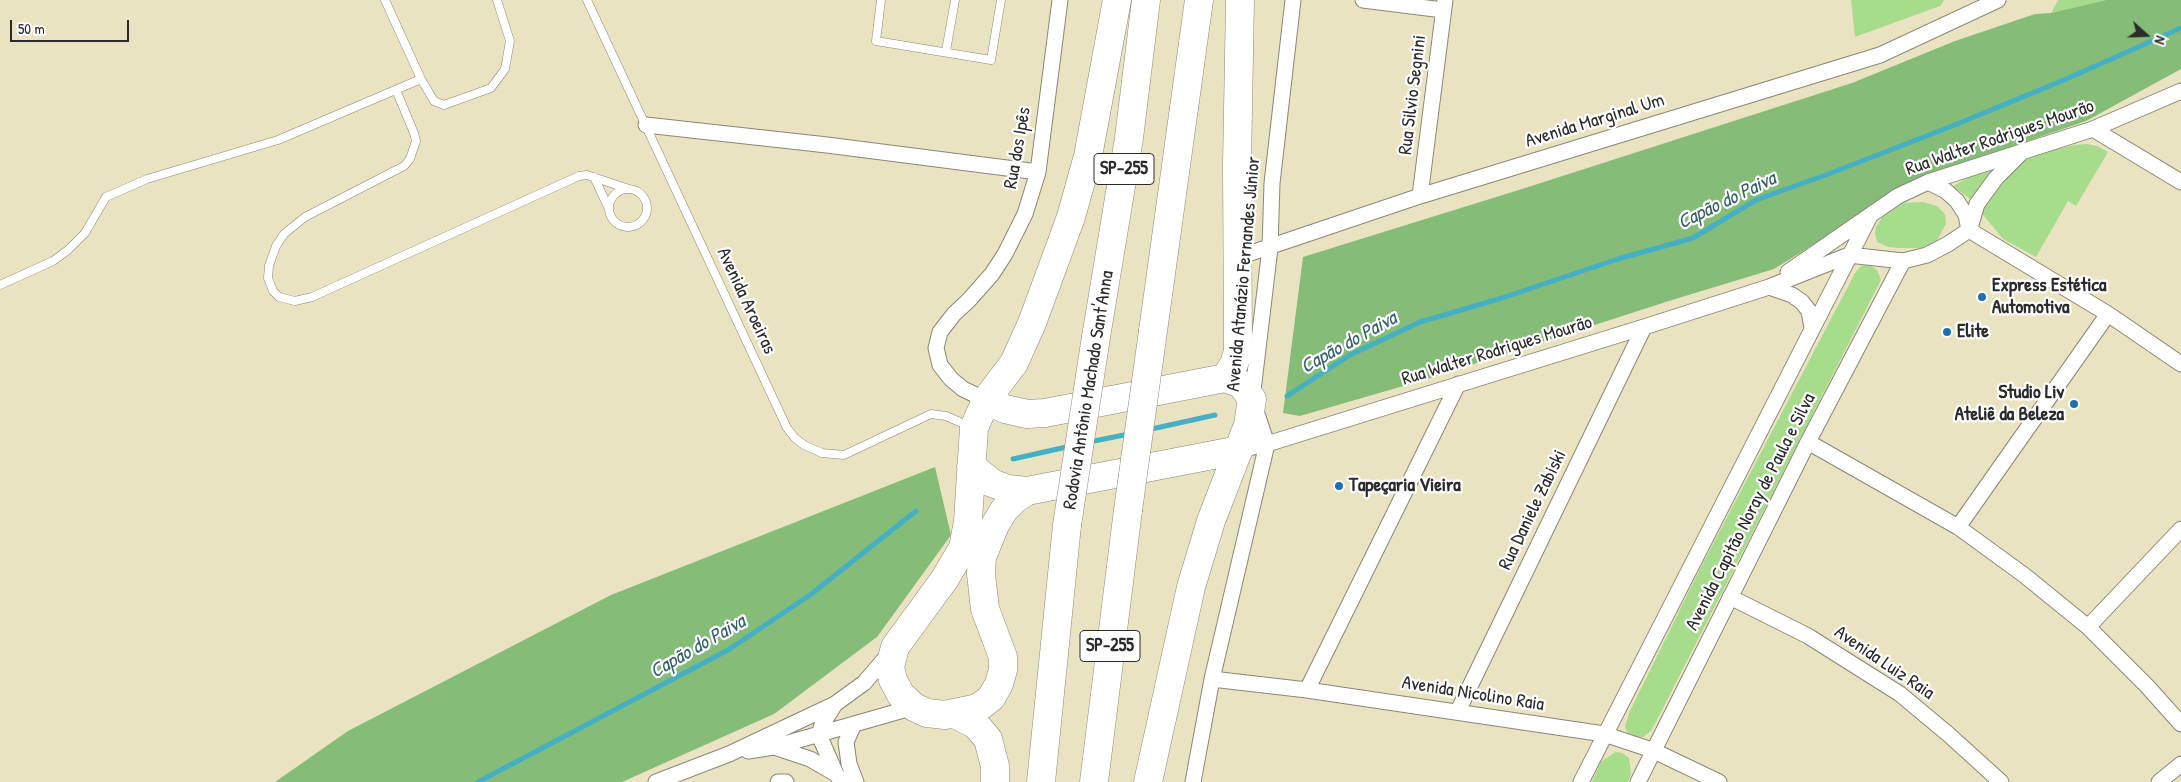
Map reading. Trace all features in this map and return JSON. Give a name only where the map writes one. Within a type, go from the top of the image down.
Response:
[{"type":"highway","points":[[1028,491],[1015,499],[1004,510],[995,525],[982,557],[981,574],[985,609],[1004,657],[999,684],[991,698],[978,708],[945,715],[927,713],[914,707],[902,695],[893,680],[890,667],[894,647],[944,580],[963,548],[968,521],[974,428],[986,400],[1014,363],[1032,323],[1071,217],[1088,156],[1117,0]]},
{"type":"highway","name":"Rodovia Antônio Machado Sant'Anna","points":[[1041,782],[1068,525],[1096,337],[1129,138],[1146,0]]},
{"type":"highway","name":"SP-255","points":[[1094,782],[1152,331],[1199,0]]},
{"type":"highway","points":[[1225,378],[1234,364],[1238,351],[1237,164],[1240,0]]},
{"type":"highway","points":[[986,400],[1005,409],[1027,414],[1045,413],[1225,378],[1240,384],[1252,399],[1248,424],[1211,521],[1192,587],[1148,782]]},
{"type":"highway","points":[[972,466],[992,483],[1008,489],[1028,491],[1239,450]]},
{"type":"highway","points":[[953,713],[976,725],[988,739],[995,766],[995,782]]},
{"type":"street","name":"Rua dos Ipês","points":[[986,400],[963,389],[951,379],[940,365],[936,348],[940,332],[954,314],[970,300],[992,274],[1006,254],[1025,214],[1038,172],[1060,0]]},
{"type":"street","name":"Avenida Atanázio Fernandes Júnior","points":[[1267,444],[1252,399],[1270,248],[1272,183],[1293,0]]},
{"type":"street","points":[[1363,0],[1444,5]]},
{"type":"street","points":[[1960,18],[1969,0]]},
{"type":"street","name":"Avenida Marginal Um","points":[[1239,258],[1420,196],[1880,55],[1998,0]]},
{"type":"street","name":"Rua Silvio Segnini","points":[[1420,196],[1444,5]]},
{"type":"street","name":"Rua Walter Rodrigues Mourão","points":[[1767,287],[1898,196],[1928,182],[2093,129],[2181,91]]},
{"type":"street","points":[[646,125],[827,145],[1038,172]]},
{"type":"street","points":[[2093,129],[2181,182]]},
{"type":"street","points":[[1903,261],[1927,255],[1969,230],[1977,204],[1996,178],[2021,152]]},
{"type":"street","points":[[1928,182],[1946,191],[1956,201],[1966,215],[1969,230],[2108,314],[2181,364]]},
{"type":"street","name":"Avenida Capitão Noray de Paula e Silva","points":[[1581,782],[1870,216]]},
{"type":"street","name":"Rua Walter Rodrigues Mourão","points":[[1239,450],[1267,444],[1644,327],[1767,287],[1849,255],[1903,261]]},
{"type":"street","name":"Avenida Capitão Noray de Paula e Silva","points":[[1638,782],[1652,750],[1808,442],[1903,261]]},
{"type":"street","points":[[1767,287],[1792,294],[1802,302],[1809,311],[1812,328]]},
{"type":"street","points":[[1958,527],[2108,314]]},
{"type":"street","name":"Rua Daniele Zabiski","points":[[1458,711],[1644,327]]},
{"type":"street","points":[[1307,690],[1458,384]]},
{"type":"street","points":[[1808,442],[1958,527],[2088,627],[2147,686],[2181,724]]},
{"type":"street","points":[[1193,782],[1212,679],[1267,444]]},
{"type":"street","points":[[2088,627],[2181,529]]},
{"type":"street","name":"Avenida Luiz Raia","points":[[1730,596],[1808,636],[1900,694],[2001,782]]},
{"type":"street","points":[[656,782],[729,754],[835,704],[875,673],[894,647]]},
{"type":"street","name":"Avenida Nicolino Raia","points":[[1212,679],[1458,711],[1604,734],[1652,750],[1719,782]]},
{"type":"street","points":[[835,704],[822,725],[819,735],[839,778]]},
{"type":"street","points":[[729,754],[774,747],[914,707]]},
{"type":"street","points":[[854,724],[846,742],[849,764],[856,782]]},
{"type":"street","points":[[774,747],[810,759],[839,778]]},
{"type":"street","points":[[2159,782],[2181,764]]},
{"type":"lane","points":[[385,0],[421,79],[434,101],[444,105],[491,88],[505,69],[510,41],[497,0]]},
{"type":"lane","name":"Avenida Aroeiras","points":[[587,0],[787,428],[795,438],[804,445],[822,453],[844,455],[931,414],[946,416],[974,428]]},
{"type":"lane","points":[[881,0],[876,41],[946,51],[991,60],[1001,0]]},
{"type":"lane","points":[[946,51],[955,0]]},
{"type":"lane","points":[[0,285],[53,261],[68,250],[85,233],[106,197],[147,179],[278,140],[421,79]]},
{"type":"lane","points":[[396,90],[416,141],[410,159],[404,166],[305,217],[284,234],[276,246],[269,266],[268,278],[273,291],[279,297],[295,301],[312,297],[579,176],[587,175],[594,177],[640,193],[647,204],[642,221],[631,227],[625,227],[614,221],[594,177]]},
{"type":"lane","points":[[610,210],[613,198],[617,193],[628,189]]},
{"type":"green space","points":[[1851,0],[1944,0],[1940,6],[1855,37]]},
{"type":"green space","points":[[2058,0],[2106,0],[2051,13]]},
{"type":"green space","points":[[2106,0],[2181,0],[2181,69],[2086,121],[1920,178],[1774,269],[1424,380],[1300,416],[1283,413],[1303,257],[1852,83],[1955,41],[2035,14],[2051,13]]},
{"type":"green space","points":[[2087,144],[2097,146],[2108,152],[2076,206],[2068,201],[2036,257],[2003,239],[1970,199],[1953,186],[1974,174],[2027,156]]},
{"type":"green space","points":[[1923,202],[1937,206],[1945,214],[1946,224],[1936,242],[1921,248],[1898,248],[1888,247],[1877,242],[1876,227],[1885,213],[1901,203]]},
{"type":"green space","points":[[1868,264],[1877,270],[1881,280],[1651,731],[1643,737],[1632,736],[1627,732],[1625,726],[1630,711],[1701,567],[1855,273],[1861,266]]},
{"type":"green space","points":[[935,467],[951,535],[877,637],[774,714],[622,782],[275,782],[348,731],[611,595]]},
{"type":"green space","points":[[1615,752],[1622,753],[1629,758],[1631,774],[1628,782],[1592,782],[1601,762]]},
{"type":"waterway","name":"Capão do Paiva","points":[[1287,396],[1350,355],[1420,322],[1502,298],[1618,259],[1693,238],[1756,200],[1947,128],[2064,80],[2181,28]]},
{"type":"waterway","points":[[1147,430],[1215,415]]},
{"type":"waterway","points":[[1089,442],[1129,434]]},
{"type":"waterway","points":[[1013,459],[1071,446]]},
{"type":"waterway","name":"Capão do Paiva","points":[[478,782],[728,650],[810,595],[916,511]]},
{"type":"place","name":"Express Estética Automotiva","points":[[1982,297]]},
{"type":"place","name":"Elite","points":[[1947,332]]},
{"type":"place","name":"Studio Liv Ateliê da Beleza","points":[[2074,404]]},
{"type":"place","name":"Tapeçaria Vieira","points":[[1339,486]]}]
